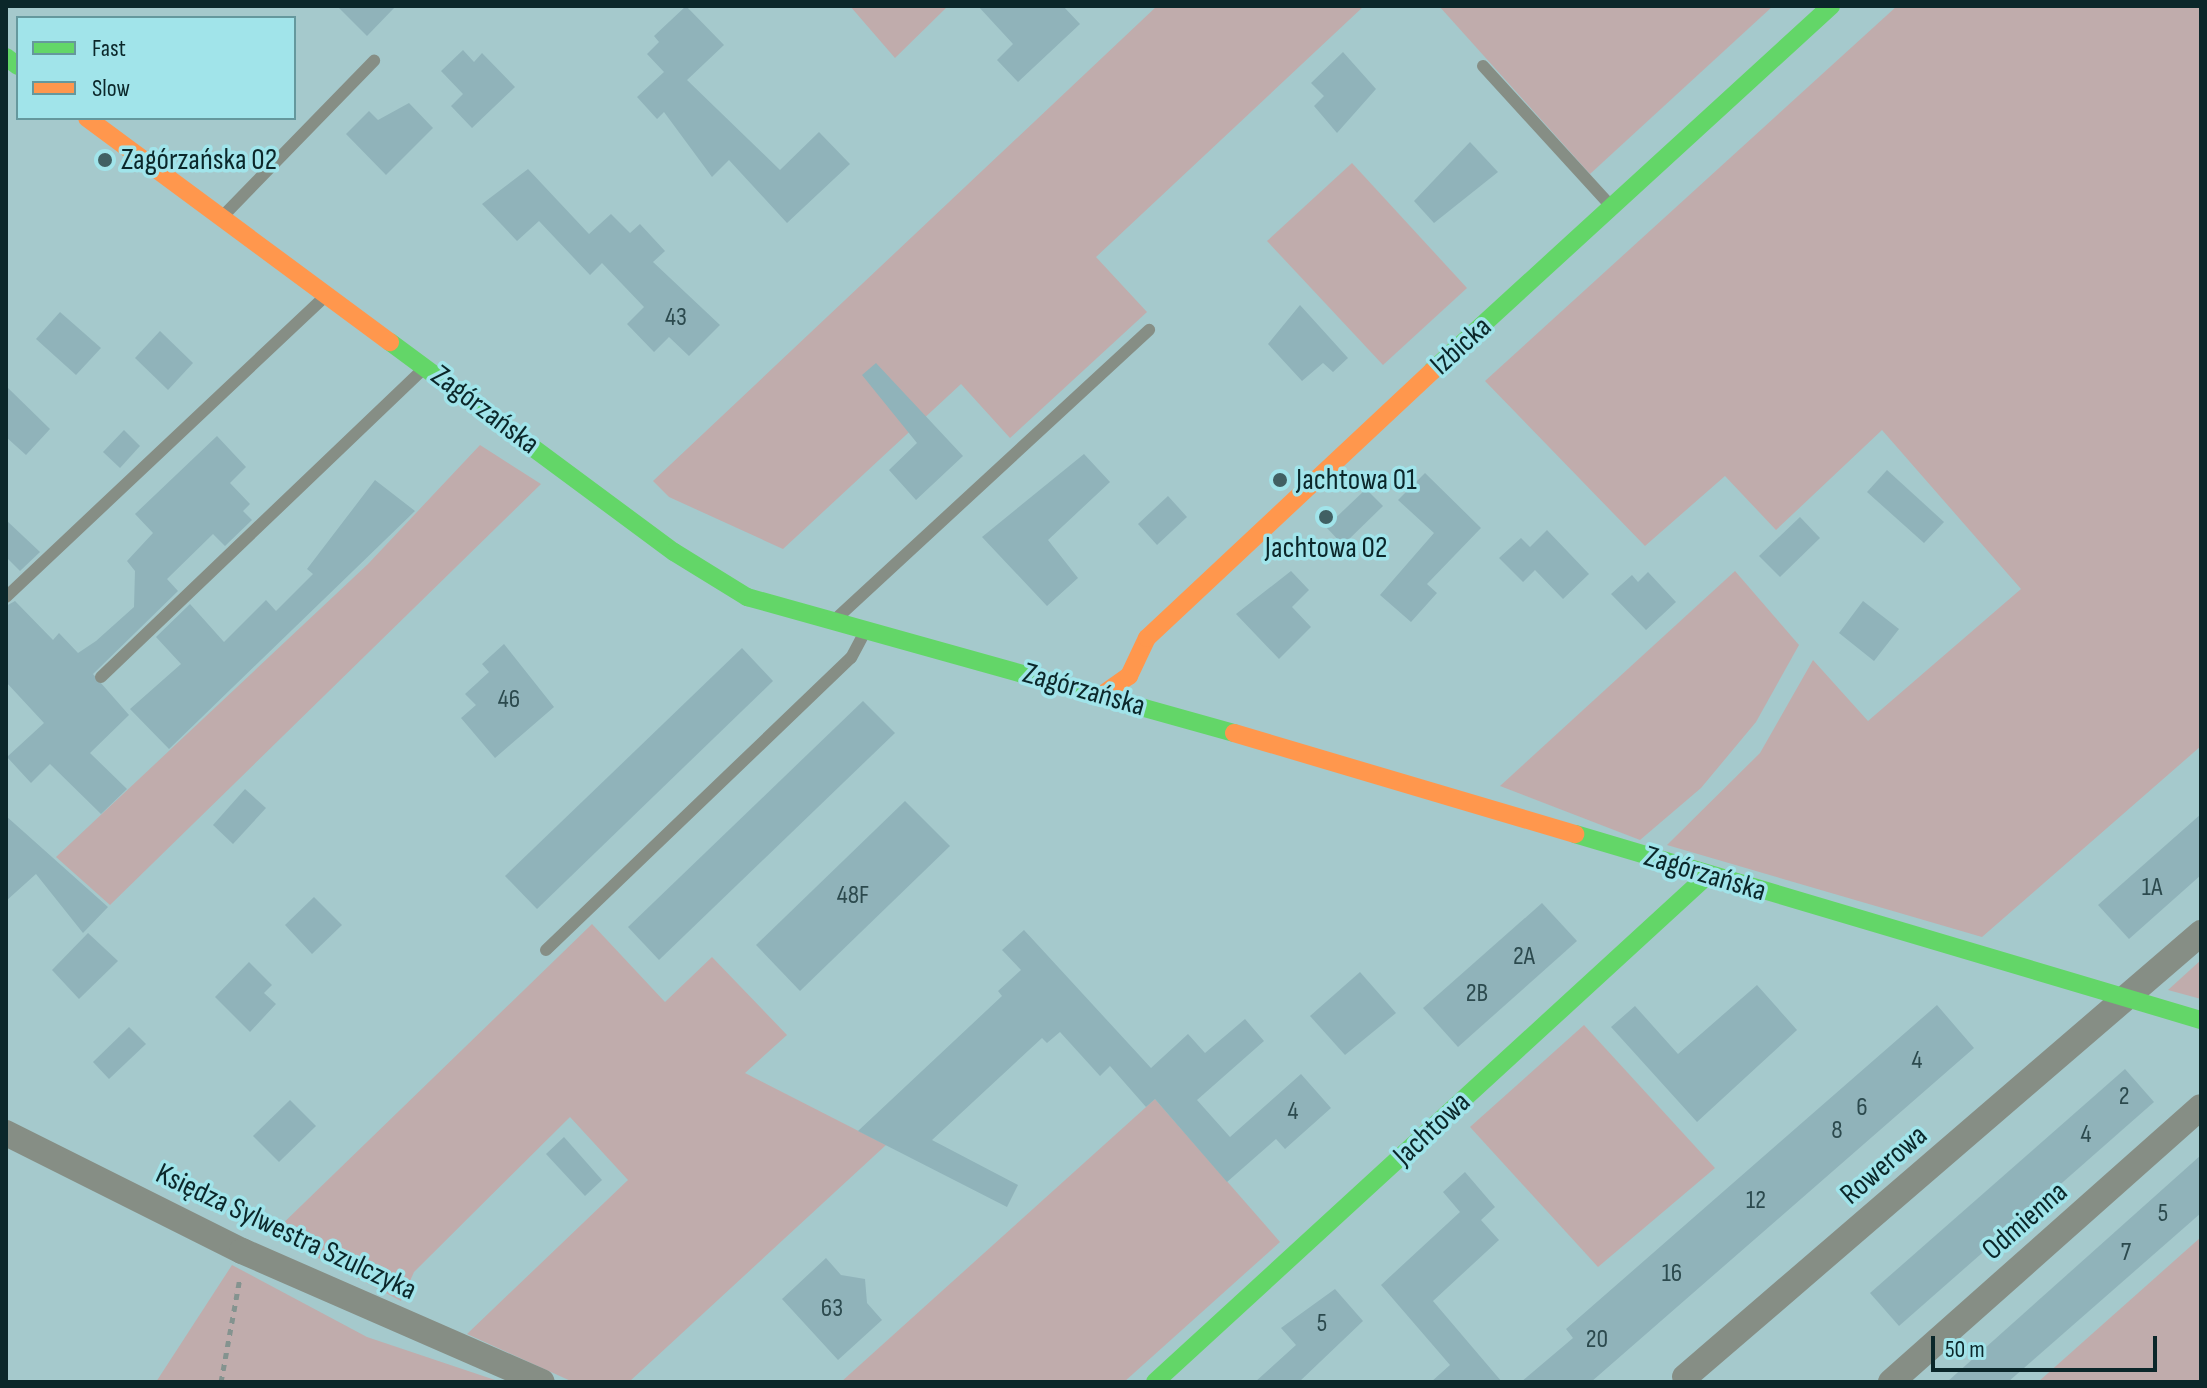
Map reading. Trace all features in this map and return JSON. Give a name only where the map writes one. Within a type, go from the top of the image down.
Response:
[{"type":"street","name":"Izbicka","points":[[1103,694],[1129,676],[1147,638],[1196,590],[1831,6]]},
{"type":"street","name":"Zagórzańska","points":[[90,120],[328,292],[686,559],[747,597],[1103,694],[2201,1020]]},
{"type":"street","name":"Jachtowa","points":[[1155,1382],[1708,875]]},
{"type":"street","name":"Rowerowa","points":[[1686,1380],[2201,933]]},
{"type":"street","name":"Odmienna","points":[[1891,1382],[2201,1107]]},
{"type":"street","name":"Księdza Sylwestra Szulczyka","points":[[6,1133],[242,1251],[542,1382]]},
{"type":"lane","points":[[223,216],[374,61]]},
{"type":"lane","points":[[1483,66],[1613,209]]},
{"type":"lane","points":[[6,597],[328,292]]},
{"type":"lane","points":[[834,621],[1149,330]]},
{"type":"lane","points":[[101,677],[426,365]]},
{"type":"lane","points":[[546,950],[851,658],[866,629]]},
{"type":"path","points":[[221,1382],[242,1251]]},
{"type":"shaded area","points":[[850,6],[948,6],[895,58]]},
{"type":"shaded area","points":[[1157,6],[1364,6],[1096,257],[1147,312],[1010,438],[961,384],[783,549],[669,497],[653,481]]},
{"type":"shaded area","points":[[1439,6],[1773,6],[1590,174]]},
{"type":"shaded area","points":[[1897,6],[2201,6],[2201,746],[1982,937],[1667,845],[1760,753],[1813,660],[1868,721],[2021,589],[1882,430],[1776,530],[1725,476],[1645,546],[1485,381]]},
{"type":"shaded area","points":[[1352,163],[1467,288],[1383,365],[1267,241]]},
{"type":"shaded area","points":[[480,445],[541,484],[110,905],[56,857],[368,564]]},
{"type":"shaded area","points":[[1735,571],[1799,645],[1756,722],[1701,788],[1640,840],[1500,786]]},
{"type":"shaded area","points":[[592,924],[665,1002],[712,957],[787,1035],[745,1073],[886,1145],[629,1382],[573,1382],[467,1334],[628,1180],[570,1117],[414,1272],[401,1301],[272,1234]]},
{"type":"shaded area","points":[[2201,960],[2201,999],[2168,990]]},
{"type":"shaded area","points":[[1584,1025],[1715,1168],[1598,1267],[1470,1127]]},
{"type":"shaded area","points":[[1155,1099],[1280,1242],[1124,1382],[841,1382]]},
{"type":"shaded area","points":[[2201,1237],[2201,1382],[2038,1382]]},
{"type":"shaded area","points":[[232,1265],[367,1337],[501,1382],[156,1382]]},
{"type":"building","points":[[337,6],[396,6],[367,36]]},
{"type":"building","points":[[686,6],[724,45],[687,80],[780,170],[819,132],[850,164],[787,223],[729,160],[712,177],[664,112],[657,119],[637,97],[664,72],[647,54],[659,42],[654,36]]},
{"type":"building","points":[[978,6],[1063,6],[1080,24],[1018,82],[997,60],[1013,44]]},
{"type":"building","points":[[463,50],[474,62],[482,53],[515,87],[472,128],[451,106],[463,94],[441,71]]},
{"type":"building","points":[[1343,52],[1376,89],[1337,133],[1314,106],[1324,96],[1311,83]]},
{"type":"building","points":[[409,103],[433,128],[386,175],[346,134],[369,111],[378,120]]},
{"type":"building","points":[[1470,142],[1498,172],[1434,223],[1414,201]]},
{"type":"building","points":[[528,169],[589,234],[611,214],[630,233],[640,224],[665,251],[653,262],[720,325],[689,356],[669,337],[654,352],[627,324],[644,307],[602,263],[590,275],[539,221],[517,241],[482,204]]},
{"type":"building","points":[[1300,305],[1348,358],[1333,372],[1323,363],[1302,381],[1268,344]]},
{"type":"building","points":[[60,312],[101,348],[76,375],[36,339]]},
{"type":"building","points":[[160,331],[193,363],[168,390],[135,358]]},
{"type":"building","points":[[876,363],[963,456],[916,500],[889,470],[917,443],[862,375]]},
{"type":"building","points":[[6,386],[50,429],[26,455],[6,437]]},
{"type":"building","points":[[124,430],[140,446],[120,468],[103,452]]},
{"type":"building","points":[[217,436],[246,467],[230,483],[250,504],[243,511],[252,520],[225,546],[213,534],[167,579],[178,591],[93,674],[129,715],[90,753],[127,789],[101,814],[50,764],[31,783],[7,757],[44,723],[6,682],[6,606],[15,601],[53,640],[59,633],[78,653],[96,641],[134,607],[135,571],[127,561],[153,533],[135,514]]},
{"type":"building","points":[[1084,454],[1110,482],[1048,540],[1078,578],[1047,606],[982,537]]},
{"type":"building","points":[[1887,470],[1944,522],[1924,543],[1867,492]]},
{"type":"building","points":[[1425,473],[1481,528],[1427,584],[1437,593],[1411,622],[1380,595],[1434,533],[1398,500]]},
{"type":"building","points":[[375,480],[415,511],[169,749],[130,709],[181,664],[156,637],[190,604],[224,642],[266,600],[276,611],[313,574],[307,569]]},
{"type":"building","points":[[1366,489],[1383,506],[1343,545],[1326,527]]},
{"type":"building","points":[[1168,496],[1187,517],[1157,545],[1138,524]]},
{"type":"building","points":[[1800,517],[1820,538],[1780,577],[1759,556]]},
{"type":"building","points":[[6,520],[40,552],[20,571],[6,557]]},
{"type":"building","points":[[1547,530],[1589,574],[1563,599],[1535,570],[1523,582],[1499,558],[1521,538],[1530,547]]},
{"type":"building","points":[[1291,571],[1309,590],[1292,607],[1311,627],[1279,659],[1236,614]]},
{"type":"building","points":[[1648,572],[1676,602],[1646,630],[1611,594],[1632,575],[1638,582]]},
{"type":"building","points":[[1863,601],[1899,629],[1874,661],[1839,633]]},
{"type":"building","points":[[504,644],[554,707],[495,758],[461,718],[476,705],[465,694],[489,672],[482,664]]},
{"type":"building","points":[[742,648],[773,681],[537,909],[505,876]]},
{"type":"building","points":[[863,701],[895,733],[659,960],[628,927]]},
{"type":"building","points":[[245,789],[266,808],[233,844],[213,825]]},
{"type":"building","points":[[905,801],[950,846],[800,991],[756,945]]},
{"type":"building","points":[[2201,814],[2201,875],[2129,939],[2098,905]]},
{"type":"building","points":[[6,816],[108,907],[83,933],[36,874],[6,901]]},
{"type":"building","points":[[314,897],[342,925],[312,954],[285,925]]},
{"type":"building","points":[[1542,903],[1577,941],[1458,1047],[1423,1008]]},
{"type":"building","points":[[1024,930],[1151,1068],[1188,1034],[1205,1053],[1245,1019],[1264,1041],[1197,1100],[1230,1137],[1301,1074],[1331,1108],[1285,1149],[1276,1139],[1227,1182],[1155,1099],[1146,1107],[1110,1066],[1100,1076],[1060,1032],[1047,1043],[1042,1038],[932,1140],[1018,1185],[1007,1207],[858,1131],[1002,996],[998,991],[1021,970],[1002,950]]},
{"type":"building","points":[[88,933],[118,961],[79,999],[52,970]]},
{"type":"building","points":[[249,962],[272,985],[264,993],[276,1004],[250,1032],[215,997]]},
{"type":"building","points":[[1360,972],[1396,1013],[1345,1055],[1310,1016]]},
{"type":"building","points":[[1757,985],[1797,1030],[1697,1122],[1611,1027],[1635,1006],[1678,1054]]},
{"type":"building","points":[[1937,1005],[1974,1048],[1591,1382],[1521,1382],[1573,1338],[1566,1329]]},
{"type":"building","points":[[129,1027],[146,1044],[109,1079],[93,1062]]},
{"type":"building","points":[[2125,1069],[2154,1102],[1899,1326],[1870,1293]]},
{"type":"building","points":[[290,1100],[316,1126],[279,1162],[253,1136]]},
{"type":"building","points":[[564,1137],[602,1180],[585,1196],[546,1154]]},
{"type":"building","points":[[2201,1155],[2201,1213],[2008,1382],[1947,1382]]},
{"type":"building","points":[[1465,1172],[1495,1207],[1481,1220],[1499,1240],[1433,1301],[1502,1382],[1431,1382],[1450,1365],[1381,1285],[1460,1212],[1443,1192]]},
{"type":"building","points":[[826,1258],[841,1275],[865,1279],[867,1303],[882,1320],[838,1360],[782,1299]]},
{"type":"building","points":[[1335,1289],[1363,1321],[1299,1382],[1255,1382],[1296,1345],[1281,1328]]},
{"type":"traffic: fast","points":[[1432,371],[1831,6]]},
{"type":"traffic: fast","points":[[6,57],[16,64]]},
{"type":"traffic: fast","points":[[390,342],[674,552],[747,597],[1234,733]]},
{"type":"traffic: fast","points":[[1575,834],[2201,1020]]},
{"type":"traffic: fast","points":[[1155,1382],[1708,875]]},
{"type":"traffic: slow","points":[[90,120],[390,342]]},
{"type":"traffic: slow","points":[[1103,694],[1129,676],[1147,638],[1432,371]]},
{"type":"traffic: slow","points":[[1234,733],[1575,834]]},
{"type":"place","name":"Zagórzańska 02","points":[[105,160]]},
{"type":"place","name":"Jachtowa 01","points":[[1280,480]]},
{"type":"place","name":"Jachtowa 02","points":[[1326,517]]}]
